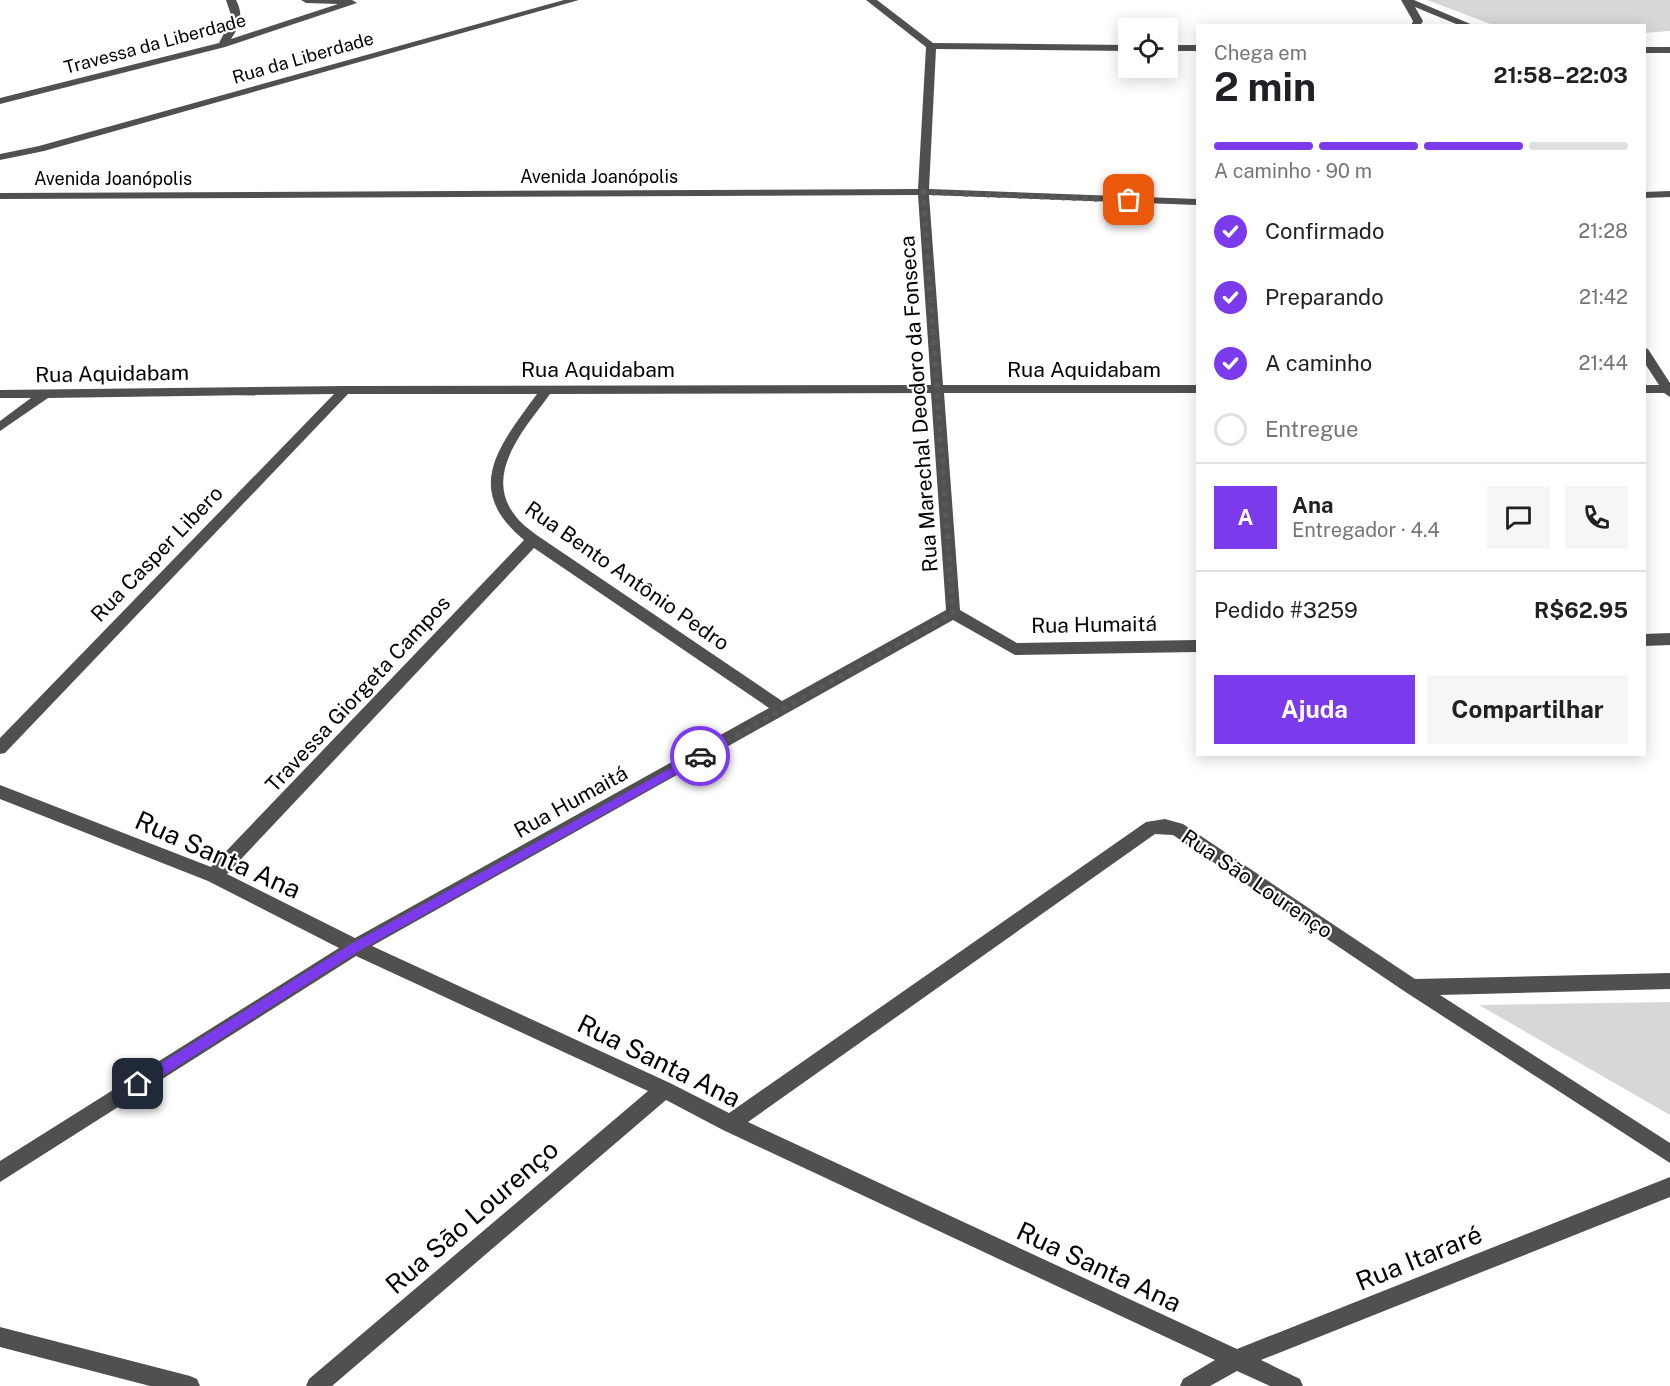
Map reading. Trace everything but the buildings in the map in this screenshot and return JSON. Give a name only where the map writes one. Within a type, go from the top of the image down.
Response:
[{"type":"street","points":[[222,45],[236,25],[236,8],[231,0]]},
{"type":"street","name":"Travessa da Liberdade","points":[[0,101],[222,45],[352,3],[306,0]]},
{"type":"street","name":"Rua da Liberdade","points":[[40,149],[574,0]]},
{"type":"street","points":[[871,0],[931,46],[1118,48]]},
{"type":"street","points":[[1406,0],[1418,21],[1416,24]]},
{"type":"street","points":[[1406,0],[1466,24]]},
{"type":"street","name":"Rua Marechal Deodoro da Fonseca","points":[[931,46],[923,192],[953,613]]},
{"type":"street","points":[[1178,48],[1196,48]]},
{"type":"street","points":[[1646,50],[1670,50]]},
{"type":"street","points":[[0,157],[40,149]]},
{"type":"street","points":[[0,165],[40,149]]},
{"type":"street","name":"Avenida Joanópolis","points":[[0,195],[923,192],[1196,202]]},
{"type":"street","points":[[1646,195],[1670,194]]},
{"type":"street","points":[[1646,355],[1669,391]]},
{"type":"street","name":"Rua Aquidabam","points":[[0,394],[345,390],[1196,389]]},
{"type":"street","points":[[1646,389],[1669,391]]},
{"type":"street","name":"Rua Casper Libero","points":[[0,748],[345,390]]},
{"type":"street","name":"Rua Bento Antônio Pedro","points":[[546,390],[499,458],[494,490],[507,516],[533,540],[783,710]]},
{"type":"street","points":[[0,427],[43,395]]},
{"type":"street","name":"Travessa Giorgeta Campos","points":[[214,876],[533,540]]},
{"type":"street","name":"Rua Humaitá","points":[[0,1172],[355,947],[953,613],[1015,649],[1196,646]]},
{"type":"street","points":[[1646,640],[1670,639]]},
{"type":"street","name":"Rua Santa Ana","points":[[0,792],[214,876],[355,947],[664,1089],[730,1123],[1293,1386]]},
{"type":"street","name":"Rua São Lourenço","points":[[730,1123],[1152,827],[1165,826],[1177,830],[1670,1154]]},
{"type":"street","points":[[1413,987],[1670,981]]},
{"type":"street","name":"Rua São Lourenço","points":[[316,1386],[664,1089]]},
{"type":"street","name":"Rua Itararé","points":[[1190,1386],[1238,1359],[1670,1187]]},
{"type":"street","points":[[0,1337],[190,1386]]},
{"type":"shaded area","points":[[1427,0],[1670,0],[1670,31],[1646,33],[1646,24],[1490,24]]},
{"type":"shaded area","points":[[1670,1002],[1670,1115],[1479,1005]]},
{"type":"way so far","points":[[700,756],[953,613],[923,192],[1129,200]]},
{"type":"route","points":[[138,1084],[355,947],[700,756]]}]
